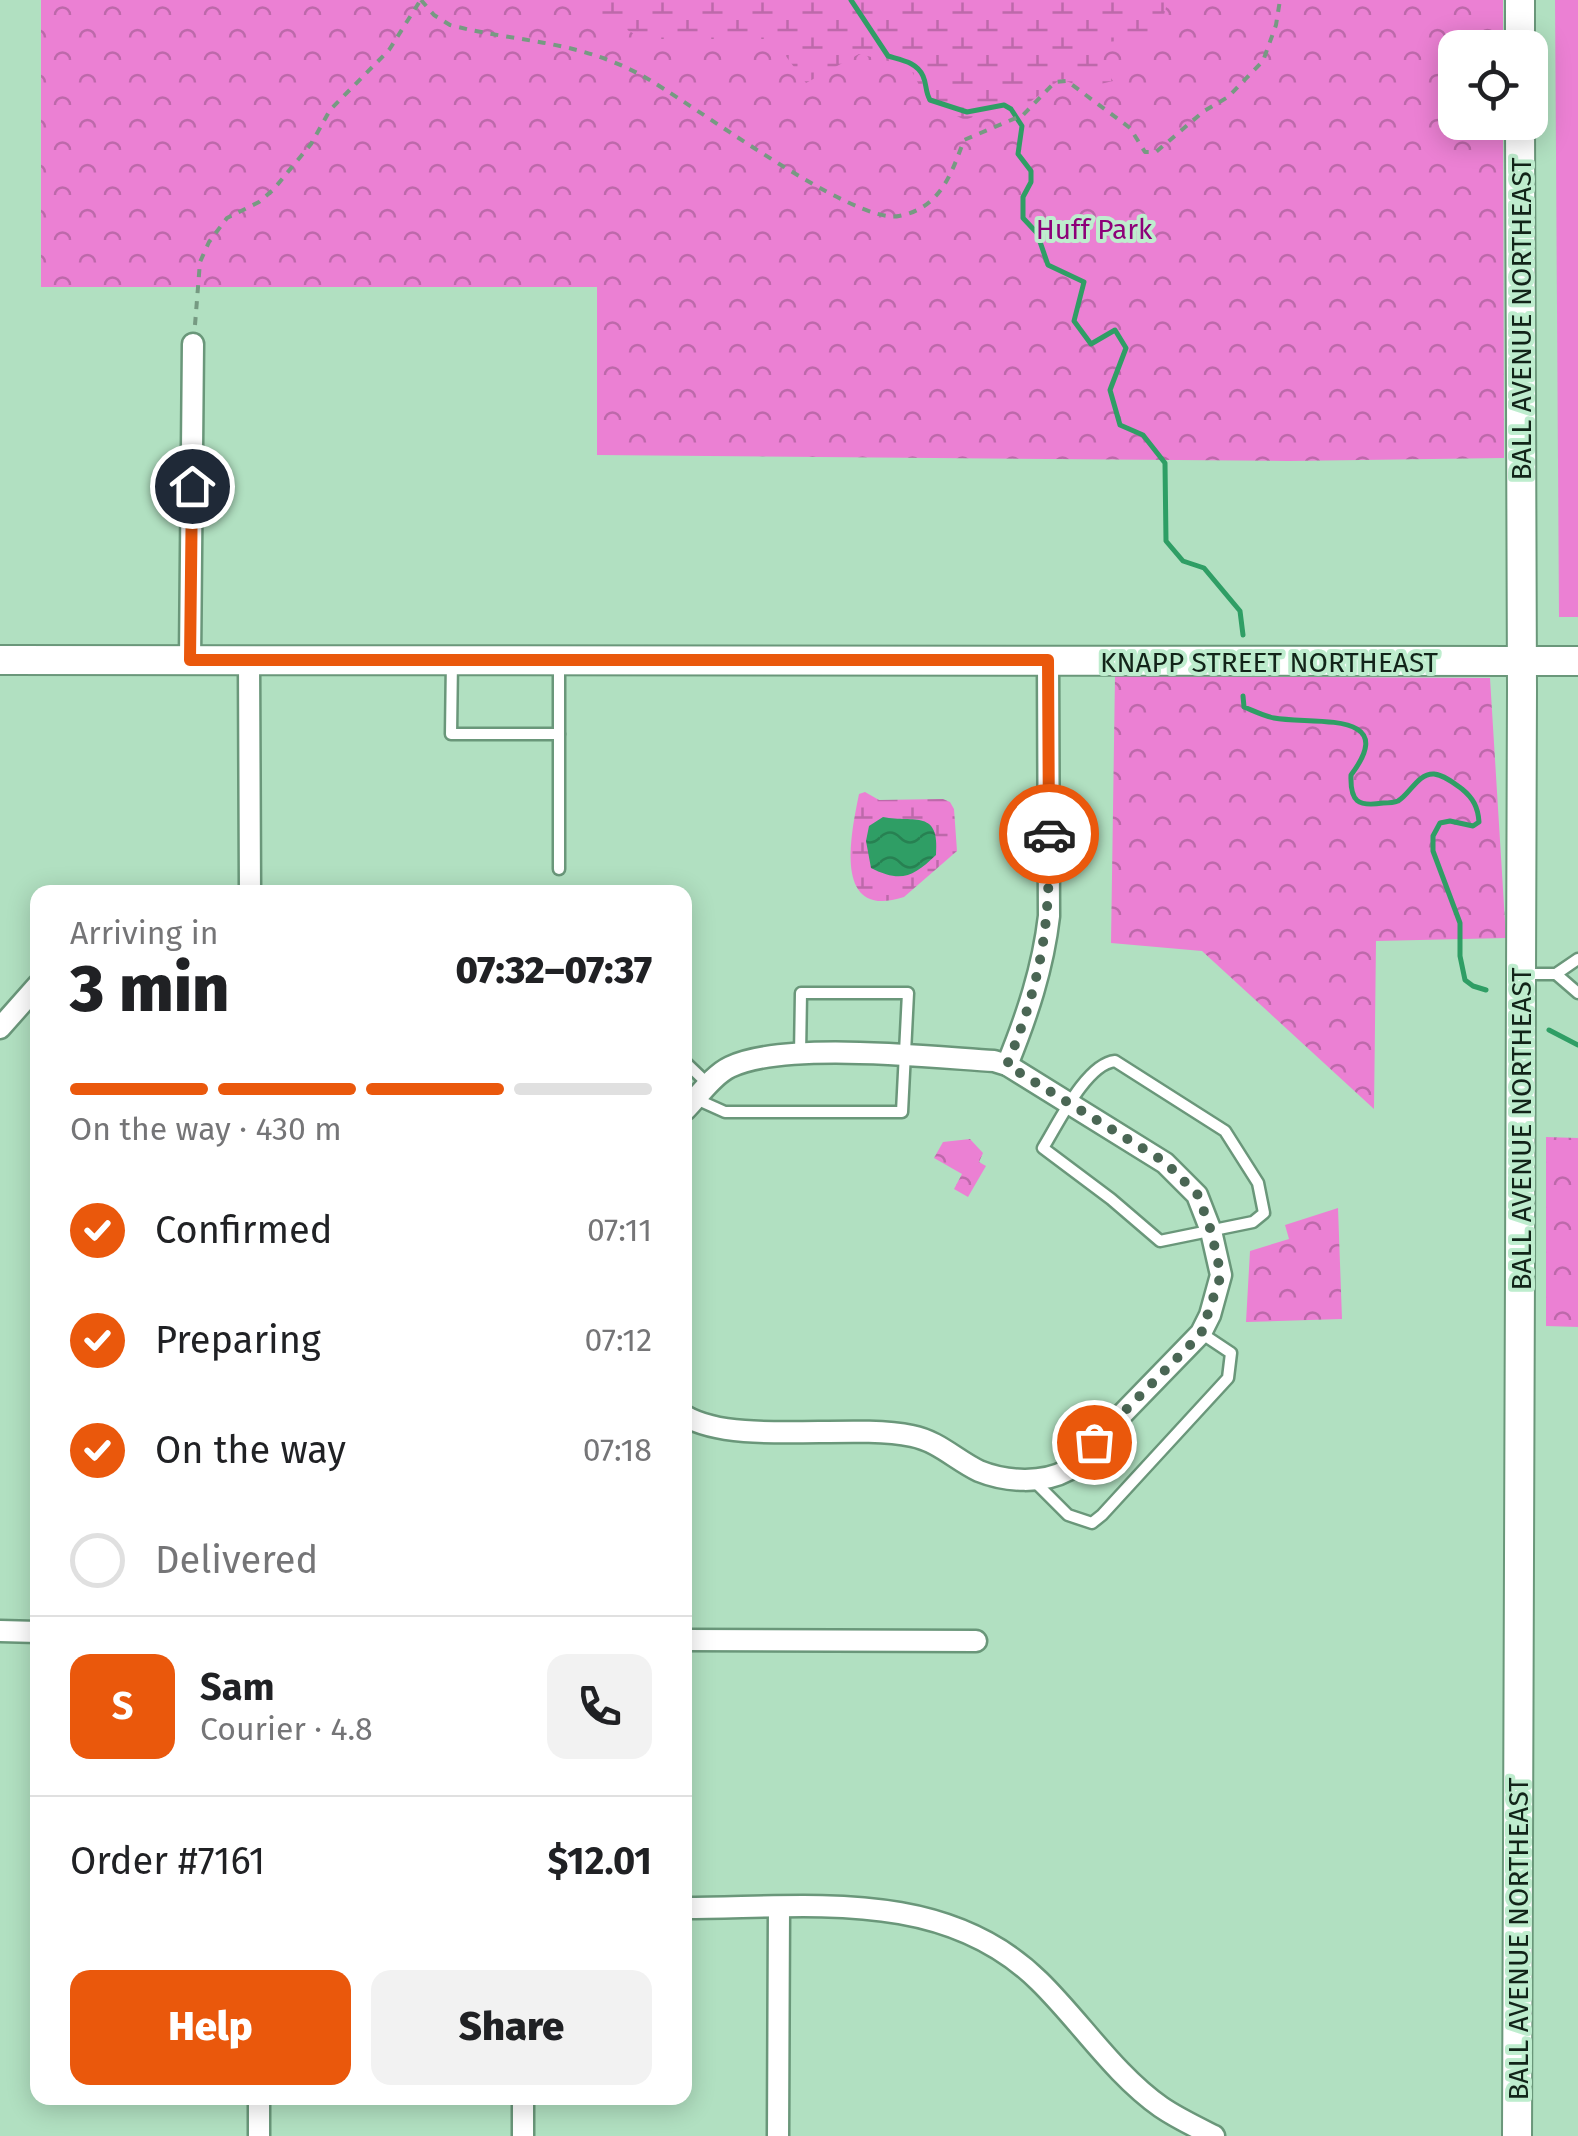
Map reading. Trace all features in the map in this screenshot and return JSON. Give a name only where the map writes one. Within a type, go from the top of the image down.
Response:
[{"type":"street","points":[[1520,0],[1520,30]]},
{"type":"street","name":"BALL AVENUE NORTHEAST","points":[[1517,2136],[1520,140]]},
{"type":"street","points":[[190,660],[193,344]]},
{"type":"street","name":"KNAPP STREET NORTHEAST","points":[[0,660],[1578,662]]},
{"type":"street","points":[[249,660],[250,885]]},
{"type":"street","points":[[1007,1065],[1028,1014],[1045,948],[1048,660]]},
{"type":"street","points":[[0,1028],[30,994]]},
{"type":"street","points":[[692,1418],[729,1430],[896,1433],[940,1446],[980,1471],[1032,1480],[1050,1479],[1068,1470],[1201,1334],[1221,1275],[1198,1195],[1165,1162],[1007,1065],[906,1056],[764,1054],[726,1068],[697,1098]]},
{"type":"street","points":[[0,1631],[30,1632]]},
{"type":"street","points":[[692,1640],[976,1641]]},
{"type":"street","points":[[692,1908],[884,1909],[946,1922],[986,1940],[1038,1979],[1126,2075],[1159,2105],[1214,2136]]},
{"type":"street","points":[[778,2136],[779,1908]]},
{"type":"street","points":[[259,2105],[259,2136]]},
{"type":"street","points":[[522,2136],[523,2105]]},
{"type":"lane","points":[[452,659],[451,734],[558,734]]},
{"type":"lane","points":[[559,870],[560,660]]},
{"type":"lane","points":[[1521,974],[1556,974],[1578,960]]},
{"type":"lane","points":[[1556,974],[1578,994]]},
{"type":"lane","points":[[697,1098],[725,1112],[902,1112],[908,993],[801,992],[800,1054]]},
{"type":"lane","points":[[1115,1061],[1225,1131],[1258,1183],[1264,1213],[1253,1222],[1160,1242],[1043,1148],[1070,1104],[1098,1067],[1115,1061]]},
{"type":"lane","points":[[1032,1480],[1068,1515],[1092,1523],[1102,1515],[1228,1378],[1231,1353],[1201,1334]]},
{"type":"path","points":[[193,344],[200,262],[209,242],[228,218],[273,190],[311,144],[330,110],[389,50],[421,0],[450,25],[565,44],[602,56],[643,76],[731,134],[868,213],[897,217],[928,205],[948,184],[964,140],[1023,115],[1055,82],[1068,81],[1130,128],[1145,152],[1156,152],[1204,111],[1228,98],[1262,61],[1276,25],[1280,0]]},
{"type":"green space","name":"Huff Park","points":[[41,0],[1503,0],[1503,30],[1438,30],[1438,140],[1503,140],[1504,458],[1288,461],[597,455],[597,287],[41,287]]},
{"type":"green space","points":[[571,0],[1168,0],[1158,37],[1087,44],[1113,81],[1084,88],[1061,79],[1023,107],[1004,105],[965,120],[928,102],[909,66],[859,54],[806,83],[773,39],[644,39]]},
{"type":"green space","points":[[1555,0],[1578,0],[1578,617],[1559,617]]},
{"type":"green space","points":[[1115,676],[1490,678],[1506,938],[1376,941],[1374,1109],[1202,951],[1111,943]]},
{"type":"green space","points":[[865,792],[879,800],[943,799],[954,809],[957,851],[904,897],[881,901],[865,897],[856,886],[851,850],[859,794]]},
{"type":"green space","points":[[1546,1137],[1578,1138],[1578,1327],[1546,1326]]},
{"type":"green space","points":[[970,1139],[983,1153],[979,1162],[986,1166],[968,1197],[954,1189],[962,1174],[934,1158],[943,1142]]},
{"type":"green space","points":[[1338,1208],[1342,1319],[1246,1322],[1250,1251],[1289,1239],[1285,1225]]},
{"type":"water","points":[[883,817],[929,824],[934,831],[936,855],[906,875],[871,868],[866,841],[869,826]]},
{"type":"waterway","points":[[851,0],[888,56],[908,62],[920,71],[930,100],[967,112],[1004,105],[1022,126],[1018,154],[1031,171],[1031,182],[1023,197],[1023,218],[1037,233],[1048,265],[1084,282],[1074,321],[1091,344],[1115,330],[1126,348],[1110,390],[1120,425],[1143,435],[1165,463],[1166,541],[1183,561],[1204,568],[1240,611],[1243,635]]},
{"type":"waterway","points":[[1243,696],[1244,707],[1270,717],[1345,724],[1358,730],[1365,739],[1364,754],[1351,775],[1357,801],[1398,801],[1423,777],[1434,774],[1469,796],[1479,822],[1473,826],[1440,823],[1433,836],[1433,851],[1460,923],[1465,980],[1486,990]]},
{"type":"waterway","points":[[1549,1030],[1578,1045]]},
{"type":"way so far","points":[[1049,834],[1045,948],[1028,1014],[1007,1065],[1165,1162],[1198,1195],[1221,1275],[1201,1334],[1094,1442]]},
{"type":"route","points":[[192,486],[190,660],[1048,660],[1049,834]]}]
